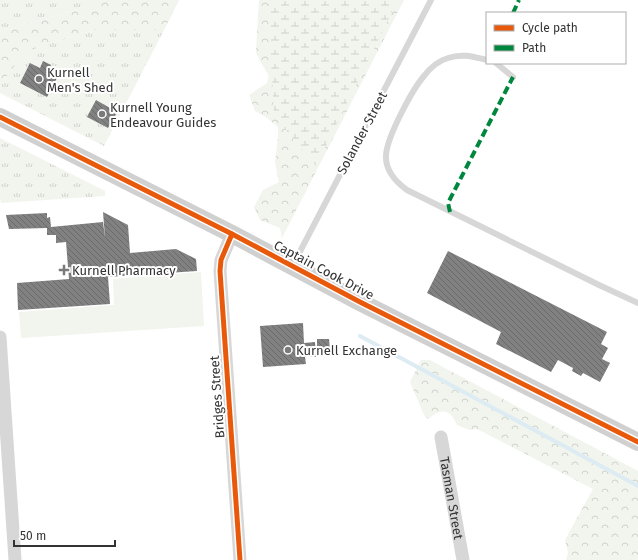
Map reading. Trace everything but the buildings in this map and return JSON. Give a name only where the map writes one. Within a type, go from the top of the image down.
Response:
[{"type":"main road","name":"Captain Cook Drive","points":[[0,117],[638,442]]},
{"type":"street","name":"Bridges Street","points":[[232,234],[221,260],[220,271],[240,560]]},
{"type":"street","points":[[0,337],[15,560]]},
{"type":"street","name":"Tasman Street","points":[[441,437],[463,560]]},
{"type":"lane","name":"Solander Street","points":[[292,266],[431,0]]},
{"type":"lane","points":[[486,60],[466,55],[449,58],[435,64],[423,76],[407,102],[388,143],[386,156],[389,170],[397,183],[407,190],[638,303]]},
{"type":"lane","points":[[497,64],[513,77]]},
{"type":"green space","points":[[0,0],[101,0],[99,3],[0,32]]},
{"type":"green space","points":[[101,0],[179,0],[164,30],[93,30],[28,51],[0,86],[0,32],[99,3]]},
{"type":"green space","points":[[259,0],[404,0],[282,238],[280,228],[260,220],[254,207],[263,190],[279,182],[275,162],[278,127],[266,117],[255,111],[249,95],[267,83],[269,76],[256,52]]},
{"type":"green space","points":[[268,0],[398,0],[316,166],[274,115]]},
{"type":"green space","points":[[93,30],[164,30],[104,146],[0,93],[0,86],[28,51]]},
{"type":"green space","points":[[0,138],[105,191],[105,196],[1,203]]},
{"type":"green space","points":[[201,272],[204,326],[21,338],[19,312],[114,305],[113,279]]},
{"type":"green space","points":[[421,360],[430,360],[638,471],[638,560],[566,560],[568,552],[565,540],[593,489],[477,429],[469,430],[457,425],[448,413],[437,413],[428,419],[424,415],[410,382]]},
{"type":"waterway","points":[[360,336],[638,486]]},
{"type":"marked path","points":[[513,12],[519,0]]},
{"type":"marked path","points":[[450,212],[448,203],[513,77]]},
{"type":"cycle path","points":[[0,117],[232,234],[360,302],[638,442]]},
{"type":"cycle path","points":[[232,234],[221,260],[220,271],[240,560]]},
{"type":"place","name":"Kurnell Men's Shed","points":[[39,79]]},
{"type":"place","name":"Kurnell Young Endeavour Guides","points":[[102,114]]},
{"type":"place","name":"Kurnell Pharmacy","points":[[64,270]]},
{"type":"place","name":"Kurnell Exchange","points":[[288,350]]}]
